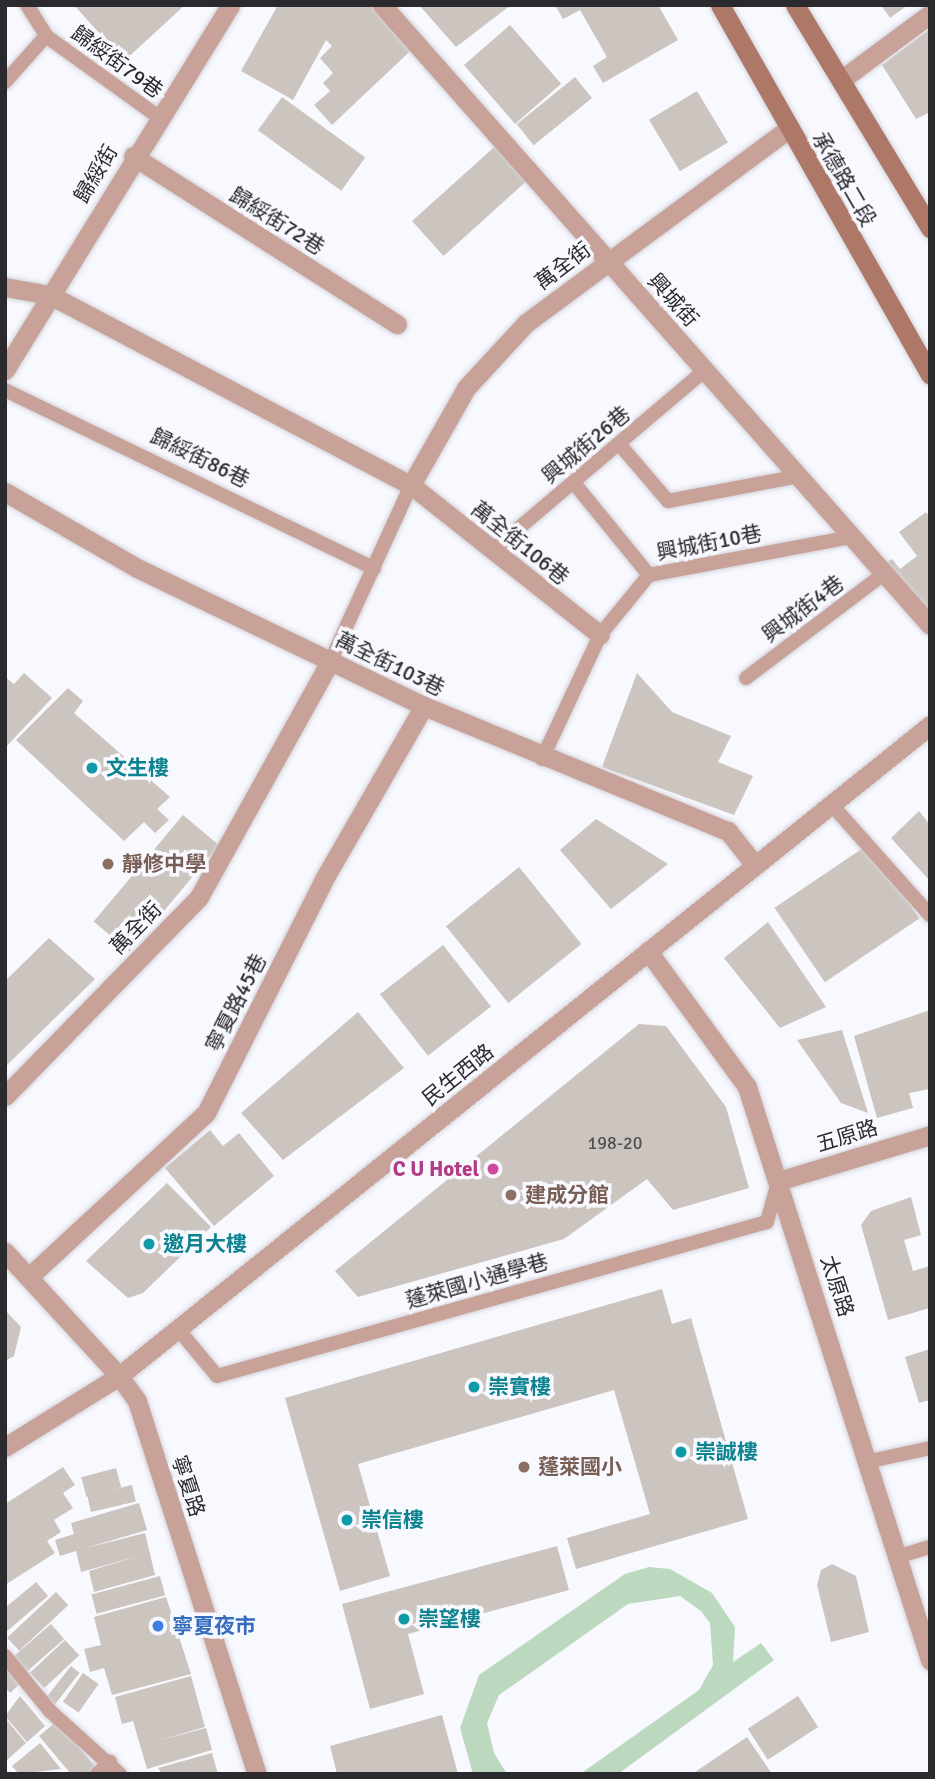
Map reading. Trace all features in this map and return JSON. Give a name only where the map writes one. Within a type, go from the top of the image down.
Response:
[{"type":"main road","name":"承德路二段","points":[[720,5],[930,374]]},
{"type":"main road","points":[[795,5],[930,228]]},
{"type":"street","name":"歸綏街","points":[[5,370],[133,156],[160,118],[230,5]]},
{"type":"street","name":"興城街","points":[[382,5],[930,625]]},
{"type":"street","points":[[841,80],[930,14]]},
{"type":"street","name":"萬全街","points":[[411,485],[466,388],[526,323],[790,128]]},
{"type":"street","name":"歸綏街72巷","points":[[133,156],[397,324]]},
{"type":"street","points":[[5,287],[50,295],[411,485]]},
{"type":"street","name":"萬全街106巷","points":[[411,485],[600,635]]},
{"type":"street","name":"萬全街103巷","points":[[5,492],[137,568],[424,706],[542,759],[728,831],[755,865]]},
{"type":"street","name":"萬全街","points":[[5,1096],[199,897],[331,660]]},
{"type":"street","name":"寧夏路45巷","points":[[31,1275],[206,1113],[324,879],[424,706]]},
{"type":"street","name":"民生西路","points":[[5,1447],[119,1376],[930,725]]},
{"type":"street","name":"太原路","points":[[648,951],[747,1087],[870,1461],[930,1660]]},
{"type":"street","name":"五原路","points":[[778,1181],[930,1135]]},
{"type":"street","name":"寧夏路","points":[[5,1252],[31,1275],[119,1376],[136,1401],[257,1774]]},
{"type":"lane","name":"歸綏街79巷","points":[[27,5],[46,36],[160,118]]},
{"type":"lane","points":[[5,82],[46,36]]},
{"type":"lane","name":"興城街26巷","points":[[493,550],[620,445],[705,370]]},
{"type":"lane","name":"歸綏街86巷","points":[[5,390],[374,568]]},
{"type":"lane","points":[[620,445],[668,501],[799,476]]},
{"type":"lane","points":[[574,483],[649,575]]},
{"type":"lane","points":[[331,660],[411,485]]},
{"type":"lane","name":"興城街10巷","points":[[542,759],[600,635],[649,575],[853,537]]},
{"type":"lane","name":"興城街4巷","points":[[746,678],[885,573]]},
{"type":"lane","points":[[831,804],[930,915]]},
{"type":"lane","name":"蓬萊國小通學巷","points":[[178,1329],[217,1376],[767,1222],[778,1181]]},
{"type":"lane","points":[[870,1461],[930,1448]]},
{"type":"lane","points":[[900,1556],[930,1547]]},
{"type":"lane","points":[[5,1656],[50,1710],[110,1762],[120,1774]]},
{"type":"lane","points":[[97,1774],[110,1762]]},
{"type":"green space","points":[[649,1567],[670,1569],[712,1593],[735,1627],[733,1662],[761,1643],[774,1660],[618,1774],[580,1774],[699,1690],[713,1665],[710,1623],[701,1611],[680,1596],[628,1604],[499,1695],[487,1723],[494,1753],[507,1774],[473,1774],[460,1728],[479,1675],[625,1574]]},
{"type":"building","points":[[74,5],[185,5],[124,61]]},
{"type":"building","points":[[278,5],[395,5],[424,38],[332,125],[314,105],[330,91],[323,83],[333,73],[320,58],[332,46],[326,40],[293,100],[241,71]]},
{"type":"building","points":[[419,5],[511,5],[456,47]]},
{"type":"building","points":[[555,5],[658,5],[678,40],[603,83],[593,66],[607,57],[580,10],[563,19]]},
{"type":"building","points":[[881,5],[908,5],[890,18]]},
{"type":"building","points":[[510,25],[561,84],[515,124],[464,65]]},
{"type":"building","points":[[930,29],[930,112],[916,119],[882,65]]},
{"type":"building","points":[[575,77],[592,98],[534,145],[517,124]]},
{"type":"building","points":[[697,91],[728,142],[680,171],[649,120]]},
{"type":"building","points":[[282,97],[365,158],[341,191],[258,130]]},
{"type":"building","points":[[502,140],[533,175],[444,256],[412,221]]},
{"type":"building","points":[[926,512],[930,517],[930,618],[886,563],[892,559],[900,569],[917,556],[899,532]]},
{"type":"building","points":[[24,673],[52,698],[5,748],[5,677],[14,684]]},
{"type":"building","points":[[637,673],[672,712],[731,736],[718,762],[753,776],[734,815],[602,767]]},
{"type":"building","name":"文生樓","points":[[68,688],[83,701],[74,713],[170,797],[157,809],[169,820],[155,833],[144,822],[124,841],[16,740]]},
{"type":"building","points":[[919,811],[930,825],[930,881],[891,838]]},
{"type":"building","points":[[183,815],[219,845],[130,952],[94,921]]},
{"type":"building","points":[[596,819],[668,864],[611,909],[560,850]]},
{"type":"building","points":[[869,844],[919,919],[825,982],[774,908]]},
{"type":"building","points":[[519,867],[581,944],[508,1003],[446,926]]},
{"type":"building","points":[[768,922],[826,1007],[780,1028],[724,958]]},
{"type":"building","points":[[49,938],[95,979],[5,1067],[5,981]]},
{"type":"building","points":[[443,945],[491,1006],[428,1056],[380,994]]},
{"type":"building","points":[[930,1010],[930,1089],[909,1093],[913,1108],[877,1118],[854,1036]]},
{"type":"building","points":[[358,1012],[404,1068],[283,1160],[241,1113]]},
{"type":"building","points":[[639,1024],[666,1026],[726,1107],[749,1188],[673,1210],[647,1179],[564,1239],[358,1297],[335,1271]]},
{"type":"building","points":[[842,1030],[868,1113],[841,1103],[797,1040]]},
{"type":"building","points":[[210,1130],[223,1146],[239,1133],[274,1176],[214,1226],[165,1168]]},
{"type":"building","name":"邀月大樓","points":[[167,1183],[211,1227],[143,1293],[128,1298],[86,1261]]},
{"type":"building","points":[[911,1197],[921,1235],[904,1240],[913,1271],[930,1266],[930,1308],[888,1320],[861,1225],[871,1211]]},
{"type":"building","points":[[662,1289],[672,1324],[691,1318],[748,1519],[576,1569],[567,1538],[650,1514],[614,1390],[358,1464],[390,1576],[340,1591],[285,1398]]},
{"type":"building","points":[[5,1310],[21,1327],[14,1356],[5,1361]]},
{"type":"building","points":[[930,1349],[930,1400],[919,1403],[905,1357]]},
{"type":"building","points":[[63,1467],[75,1485],[63,1493],[73,1508],[54,1520],[61,1532],[47,1541],[55,1553],[5,1585],[5,1504]]},
{"type":"building","points":[[116,1468],[121,1487],[86,1497],[81,1477]]},
{"type":"building","points":[[132,1485],[136,1502],[91,1512],[87,1495]]},
{"type":"building","points":[[139,1503],[147,1530],[82,1549],[145,1533],[155,1575],[94,1592],[89,1571],[142,1555],[81,1572],[76,1551],[60,1556],[55,1540],[74,1534],[71,1523]]},
{"type":"building","name":"崇望樓","points":[[557,1546],[569,1590],[408,1634],[424,1694],[370,1709],[342,1604]]},
{"type":"building","points":[[832,1564],[856,1576],[869,1632],[831,1642],[817,1585],[821,1570]]},
{"type":"building","points":[[160,1576],[165,1595],[97,1614],[91,1594]]},
{"type":"building","points":[[36,1582],[48,1596],[5,1633],[5,1608]]},
{"type":"building","points":[[56,1592],[68,1605],[19,1651],[7,1638]]},
{"type":"building","points":[[166,1597],[191,1674],[112,1695],[104,1668],[90,1672],[84,1649],[101,1645],[94,1617]]},
{"type":"building","points":[[51,1624],[64,1639],[26,1672],[13,1657]]},
{"type":"building","points":[[65,1640],[79,1655],[44,1688],[30,1673]]},
{"type":"building","points":[[5,1665],[22,1682],[10,1693],[5,1687]]},
{"type":"building","points":[[71,1666],[80,1673],[54,1705],[46,1698]]},
{"type":"building","points":[[83,1673],[99,1684],[78,1713],[63,1702]]},
{"type":"building","points":[[191,1676],[205,1727],[157,1741],[206,1728],[212,1750],[147,1769],[133,1721],[122,1724],[115,1697]]},
{"type":"building","points":[[20,1696],[45,1726],[27,1742],[5,1716]]},
{"type":"building","points":[[798,1696],[818,1727],[768,1760],[748,1729]]},
{"type":"building","points":[[442,1715],[458,1774],[337,1774],[330,1746]]},
{"type":"building","points":[[5,1718],[26,1743],[7,1760],[5,1758]]},
{"type":"building","points":[[57,1721],[98,1770],[94,1774],[71,1774],[39,1736]]},
{"type":"building","points":[[747,1737],[772,1774],[692,1774]]},
{"type":"building","points":[[40,1743],[61,1769],[19,1774],[12,1766]]},
{"type":"building","points":[[212,1753],[218,1774],[162,1774],[158,1768]]},
{"type":"place","name":"文生樓","points":[[92,768]]},
{"type":"place","name":"靜修中學","points":[[108,864]]},
{"type":"place","name":"C U Hotel","points":[[493,1169]]},
{"type":"place","name":"建成分館","points":[[511,1195]]},
{"type":"place","name":"邀月大樓","points":[[149,1244]]},
{"type":"place","name":"崇實樓","points":[[474,1387]]},
{"type":"place","name":"崇誠樓","points":[[681,1452]]},
{"type":"place","name":"蓬萊國小","points":[[524,1467]]},
{"type":"place","name":"崇信樓","points":[[347,1520]]},
{"type":"place","name":"崇望樓","points":[[404,1619]]},
{"type":"place","name":"寧夏夜市","points":[[158,1626]]}]
